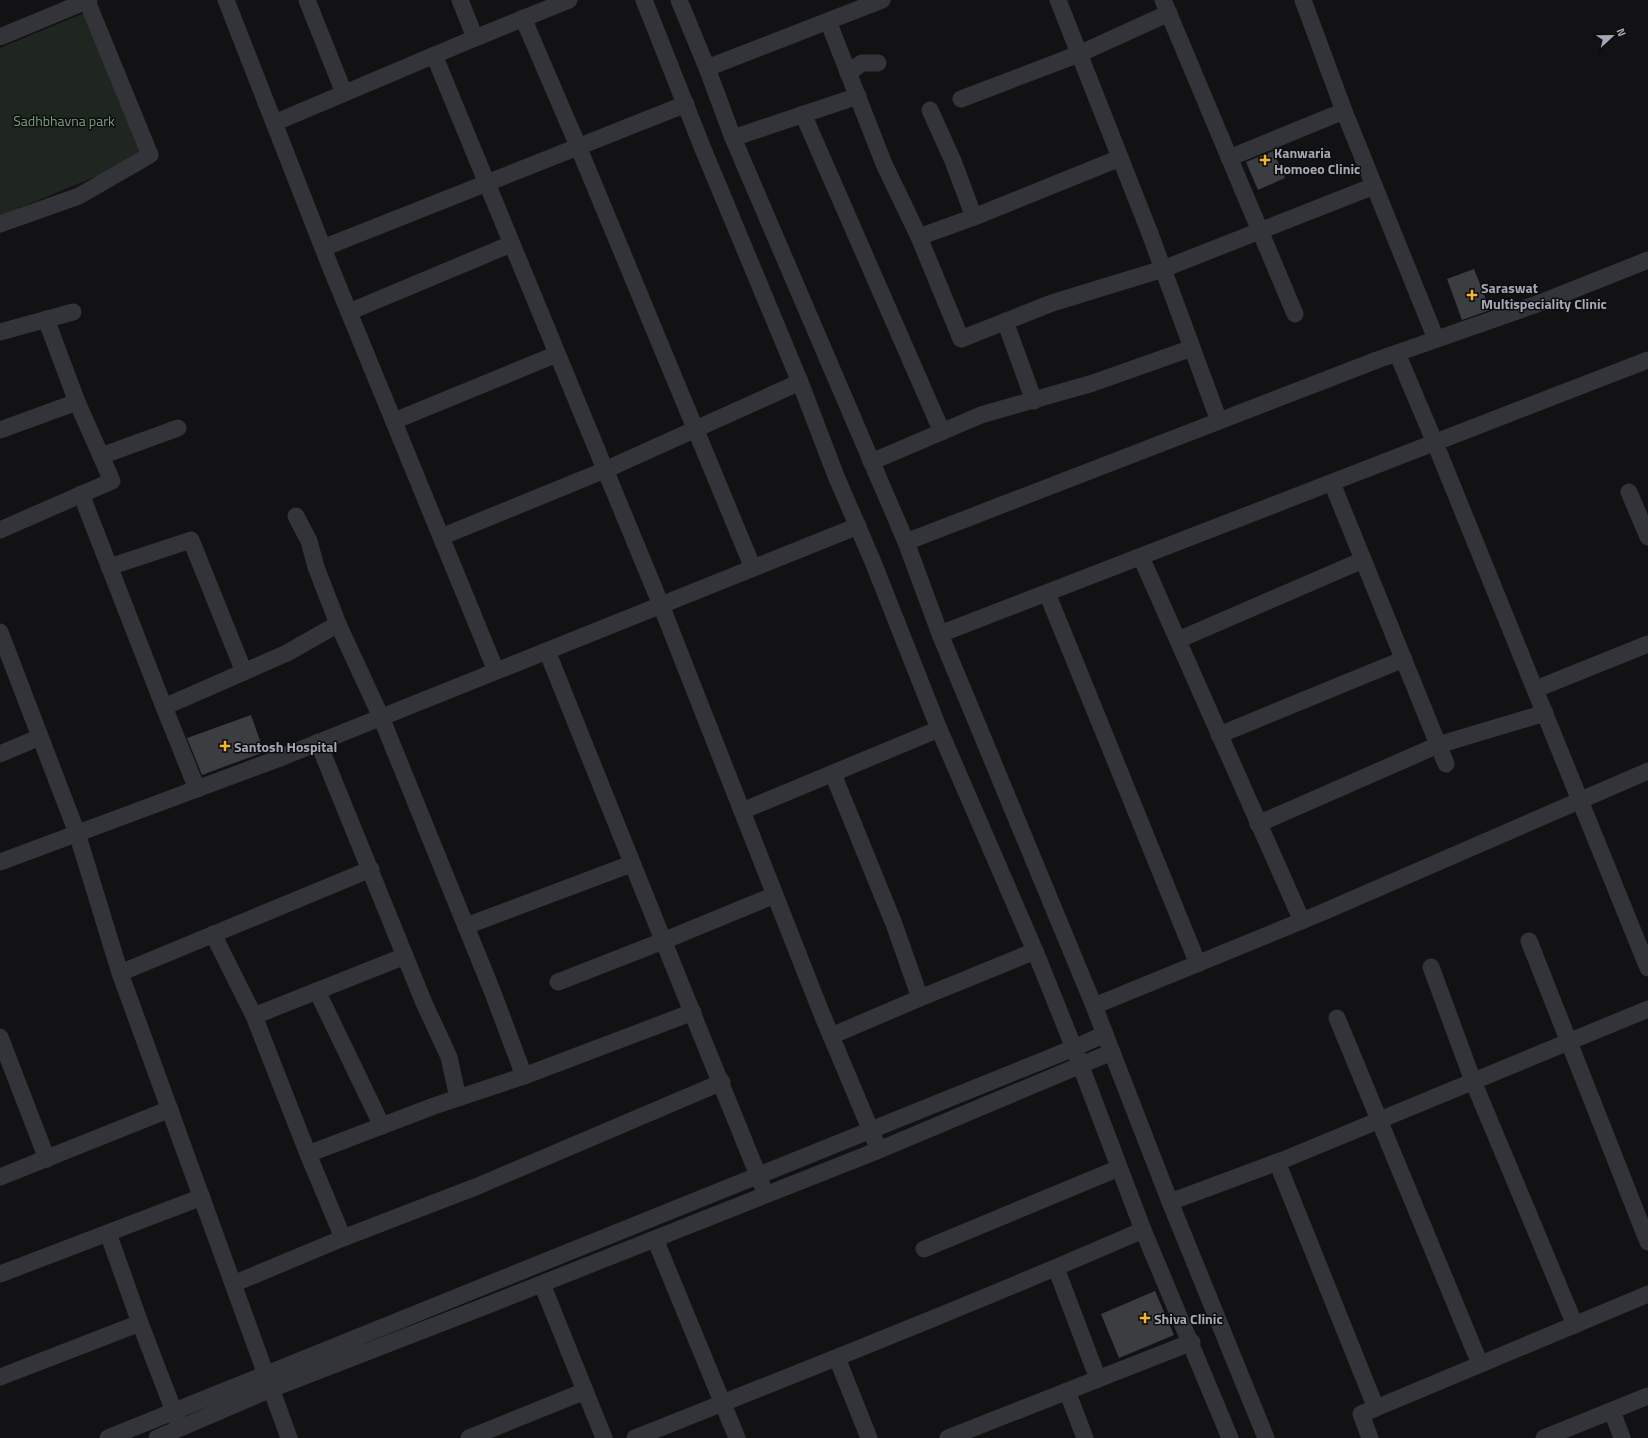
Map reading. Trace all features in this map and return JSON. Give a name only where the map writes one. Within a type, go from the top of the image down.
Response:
[{"type":"street","points":[[0,36],[88,0],[150,155],[79,196],[0,224]]},
{"type":"street","points":[[226,0],[323,248],[496,671]]},
{"type":"street","points":[[307,0],[344,93]]},
{"type":"street","points":[[460,0],[475,38]]},
{"type":"street","points":[[274,123],[569,0]]},
{"type":"street","points":[[644,0],[706,157],[800,382],[836,476],[858,526],[939,729],[1035,951],[1074,1048],[1143,1230],[1192,1342],[1230,1438]]},
{"type":"street","points":[[679,0],[707,68],[733,138],[906,542],[940,634],[1094,1006],[1170,1202],[1266,1438]]},
{"type":"street","points":[[707,68],[882,0]]},
{"type":"street","points":[[1058,0],[1163,269],[1219,421]]},
{"type":"street","points":[[1303,0],[1344,111],[1436,340]]},
{"type":"street","points":[[961,99],[1079,54],[1166,7],[1294,314]]},
{"type":"street","points":[[523,18],[578,146],[753,568]]},
{"type":"street","points":[[828,21],[884,164],[919,237],[961,339],[1052,303],[1163,269],[1374,186]]},
{"type":"street","points":[[434,55],[661,605],[831,1036],[879,1150]]},
{"type":"street","points":[[848,72],[862,63],[878,63]]},
{"type":"street","points":[[733,138],[858,96]]},
{"type":"street","points":[[323,248],[486,182],[686,104]]},
{"type":"street","points":[[930,110],[953,161],[974,217]]},
{"type":"street","points":[[1229,158],[1344,111]]},
{"type":"street","points":[[803,114],[942,432]]},
{"type":"street","points":[[919,237],[974,217],[1120,158]]},
{"type":"street","points":[[349,312],[511,244]]},
{"type":"street","points":[[906,542],[1397,353],[1540,304],[1648,260]]},
{"type":"street","points":[[0,332],[73,312]]},
{"type":"street","points":[[0,530],[112,481],[77,402],[46,319]]},
{"type":"street","points":[[1005,321],[1034,401]]},
{"type":"street","points":[[871,462],[981,415],[1094,383],[1192,348]]},
{"type":"street","points":[[1397,353],[1647,963]]},
{"type":"street","points":[[394,421],[557,354]]},
{"type":"street","points":[[940,634],[1648,360]]},
{"type":"street","points":[[441,537],[605,470],[800,382]]},
{"type":"street","points":[[0,430],[77,402]]},
{"type":"street","points":[[102,456],[178,428]]},
{"type":"street","points":[[1332,483],[1446,764]]},
{"type":"street","points":[[1629,492],[1648,537]]},
{"type":"street","points":[[81,494],[197,789]]},
{"type":"street","points":[[296,516],[309,541],[316,567],[338,624],[382,717],[466,926],[524,1076]]},
{"type":"street","points":[[0,862],[197,789],[382,717],[858,526]]},
{"type":"street","points":[[110,567],[191,540],[244,672]]},
{"type":"street","points":[[1141,557],[1302,921]]},
{"type":"street","points":[[1178,640],[1363,560]]},
{"type":"street","points":[[1046,593],[1198,964]]},
{"type":"street","points":[[164,707],[287,653],[338,624]]},
{"type":"street","points":[[2,642],[77,833],[117,958],[120,973],[290,1438]]},
{"type":"street","points":[[1536,689],[1648,644]]},
{"type":"street","points":[[547,651],[631,864],[722,1082],[766,1195]]},
{"type":"street","points":[[1219,735],[1404,659]]},
{"type":"street","points":[[1258,824],[1438,745],[1545,712]]},
{"type":"street","points":[[742,811],[939,729]]},
{"type":"street","points":[[0,754],[40,737]]},
{"type":"street","points":[[318,742],[424,1002],[448,1057],[458,1098]]},
{"type":"street","points":[[1094,1006],[1302,921],[1648,771]]},
{"type":"street","points":[[833,774],[894,924],[920,998]]},
{"type":"street","points":[[466,926],[631,864]]},
{"type":"street","points":[[120,973],[371,869]]},
{"type":"street","points":[[558,982],[775,895]]},
{"type":"street","points":[[213,934],[254,1016],[308,1154],[343,1238]]},
{"type":"street","points":[[1529,941],[1648,1242]]},
{"type":"street","points":[[831,1036],[1035,951]]},
{"type":"street","points":[[254,1016],[406,956]]},
{"type":"street","points":[[1430,967],[1473,1081],[1575,1325]]},
{"type":"street","points":[[317,991],[382,1126]]},
{"type":"street","points":[[1170,1202],[1277,1162],[1648,1009]]},
{"type":"street","points":[[308,1154],[458,1098],[524,1076],[693,1012]]},
{"type":"street","points":[[1336,1018],[1480,1364]]},
{"type":"street","points":[[162,1437],[269,1381],[759,1175],[1074,1048],[1105,1034]]},
{"type":"street","points":[[1,1040],[47,1159]]},
{"type":"street","points":[[108,1438],[174,1411],[269,1381],[542,1284],[879,1150],[1112,1052]]},
{"type":"street","points":[[233,1284],[343,1238],[478,1186],[722,1082]]},
{"type":"street","points":[[0,1178],[170,1109]]},
{"type":"street","points":[[1277,1162],[1376,1408]]},
{"type":"street","points":[[924,1249],[1119,1168]]},
{"type":"street","points":[[0,1274],[202,1197]]},
{"type":"street","points":[[635,1438],[837,1358],[1056,1268],[1143,1230]]},
{"type":"street","points":[[108,1233],[140,1323],[181,1428]]},
{"type":"street","points":[[655,1239],[737,1438]]},
{"type":"street","points":[[1056,1268],[1098,1379]]},
{"type":"street","points":[[542,1284],[604,1438]]},
{"type":"street","points":[[1370,1438],[1361,1414],[1648,1294]]},
{"type":"street","points":[[0,1377],[140,1323]]},
{"type":"street","points":[[948,1438],[1192,1342]]},
{"type":"street","points":[[837,1358],[869,1438]]},
{"type":"street","points":[[468,1438],[585,1391]]},
{"type":"street","points":[[1067,1391],[1085,1438]]},
{"type":"street","points":[[1544,1438],[1648,1396]]},
{"type":"street","points":[[1612,1411],[1622,1438]]},
{"type":"green space","name":"Sadhbhavna park","points":[[89,11],[148,155],[0,216],[0,48]]},
{"type":"building","points":[[1273,151],[1285,178],[1258,190],[1246,162]]},
{"type":"building","points":[[1474,269],[1490,310],[1462,320],[1447,279]]},
{"type":"building","points":[[251,715],[264,752],[202,775],[187,738]]},
{"type":"building","points":[[1155,1291],[1174,1335],[1119,1358],[1101,1314]]},
{"type":"place","name":"Kanwaria Homoeo Clinic","points":[[1265,160]]},
{"type":"place","name":"Saraswat Multispeciality Clinic","points":[[1472,295]]},
{"type":"place","name":"Santosh Hospital","points":[[225,746]]},
{"type":"place","name":"Shiva Clinic","points":[[1145,1318]]}]
